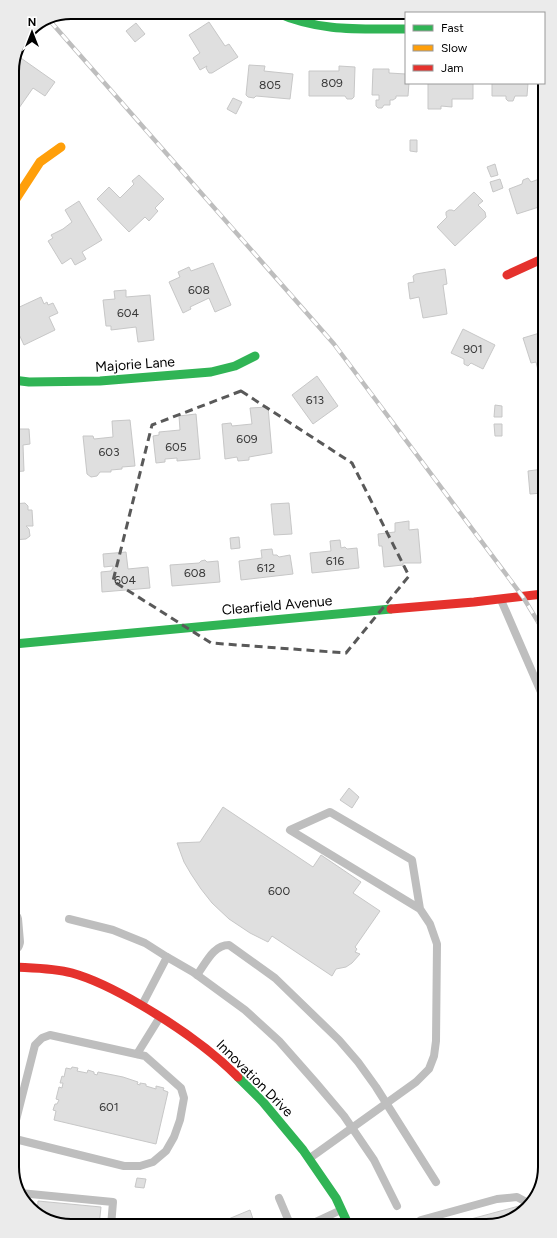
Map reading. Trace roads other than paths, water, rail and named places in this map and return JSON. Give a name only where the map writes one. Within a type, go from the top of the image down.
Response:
[{"type":"street","points":[[291,19],[302,24],[336,28],[405,29]]},
{"type":"street","points":[[19,194],[40,162],[61,147]]},
{"type":"street","points":[[507,275],[538,261]]},
{"type":"street","name":"Majorie Lane","points":[[19,381],[29,382],[100,381],[210,372],[235,366],[256,356]]},
{"type":"street","name":"Clearfield Avenue","points":[[19,644],[538,595]]},
{"type":"street","name":"Innovation Drive","points":[[19,967],[72,973],[112,988],[173,1024],[219,1058],[263,1102],[309,1159],[336,1198],[346,1219]]},
{"type":"lane","points":[[501,599],[538,685]]},
{"type":"lane","points":[[309,1159],[387,1104],[429,1070],[434,1056],[436,1041],[437,944],[430,924],[420,909],[412,860],[330,812],[290,830],[420,909]]},
{"type":"lane","points":[[69,919],[113,930],[145,943],[198,975],[245,1010],[279,1041],[344,1116],[374,1160],[397,1206]]},
{"type":"lane","points":[[198,975],[215,949],[223,945],[229,945],[275,978],[358,1062],[387,1104],[436,1182]]},
{"type":"lane","points":[[142,1006],[167,957]]},
{"type":"lane","points":[[137,1054],[160,1017]]},
{"type":"lane","points":[[19,1108],[35,1044],[42,1038],[50,1035],[145,1056],[181,1088],[184,1098],[180,1120],[174,1137],[166,1151],[152,1162],[140,1166],[124,1166],[19,1140]]},
{"type":"lane","points":[[26,1194],[113,1202],[112,1219]]},
{"type":"lane","points":[[425,1219],[497,1199],[517,1197],[525,1201]]},
{"type":"lane","points":[[279,1198],[288,1219]]},
{"type":"lane","points":[[322,1219],[341,1210]]},
{"type":"railway","points":[[52,23],[334,344],[523,597],[538,622]]}]
